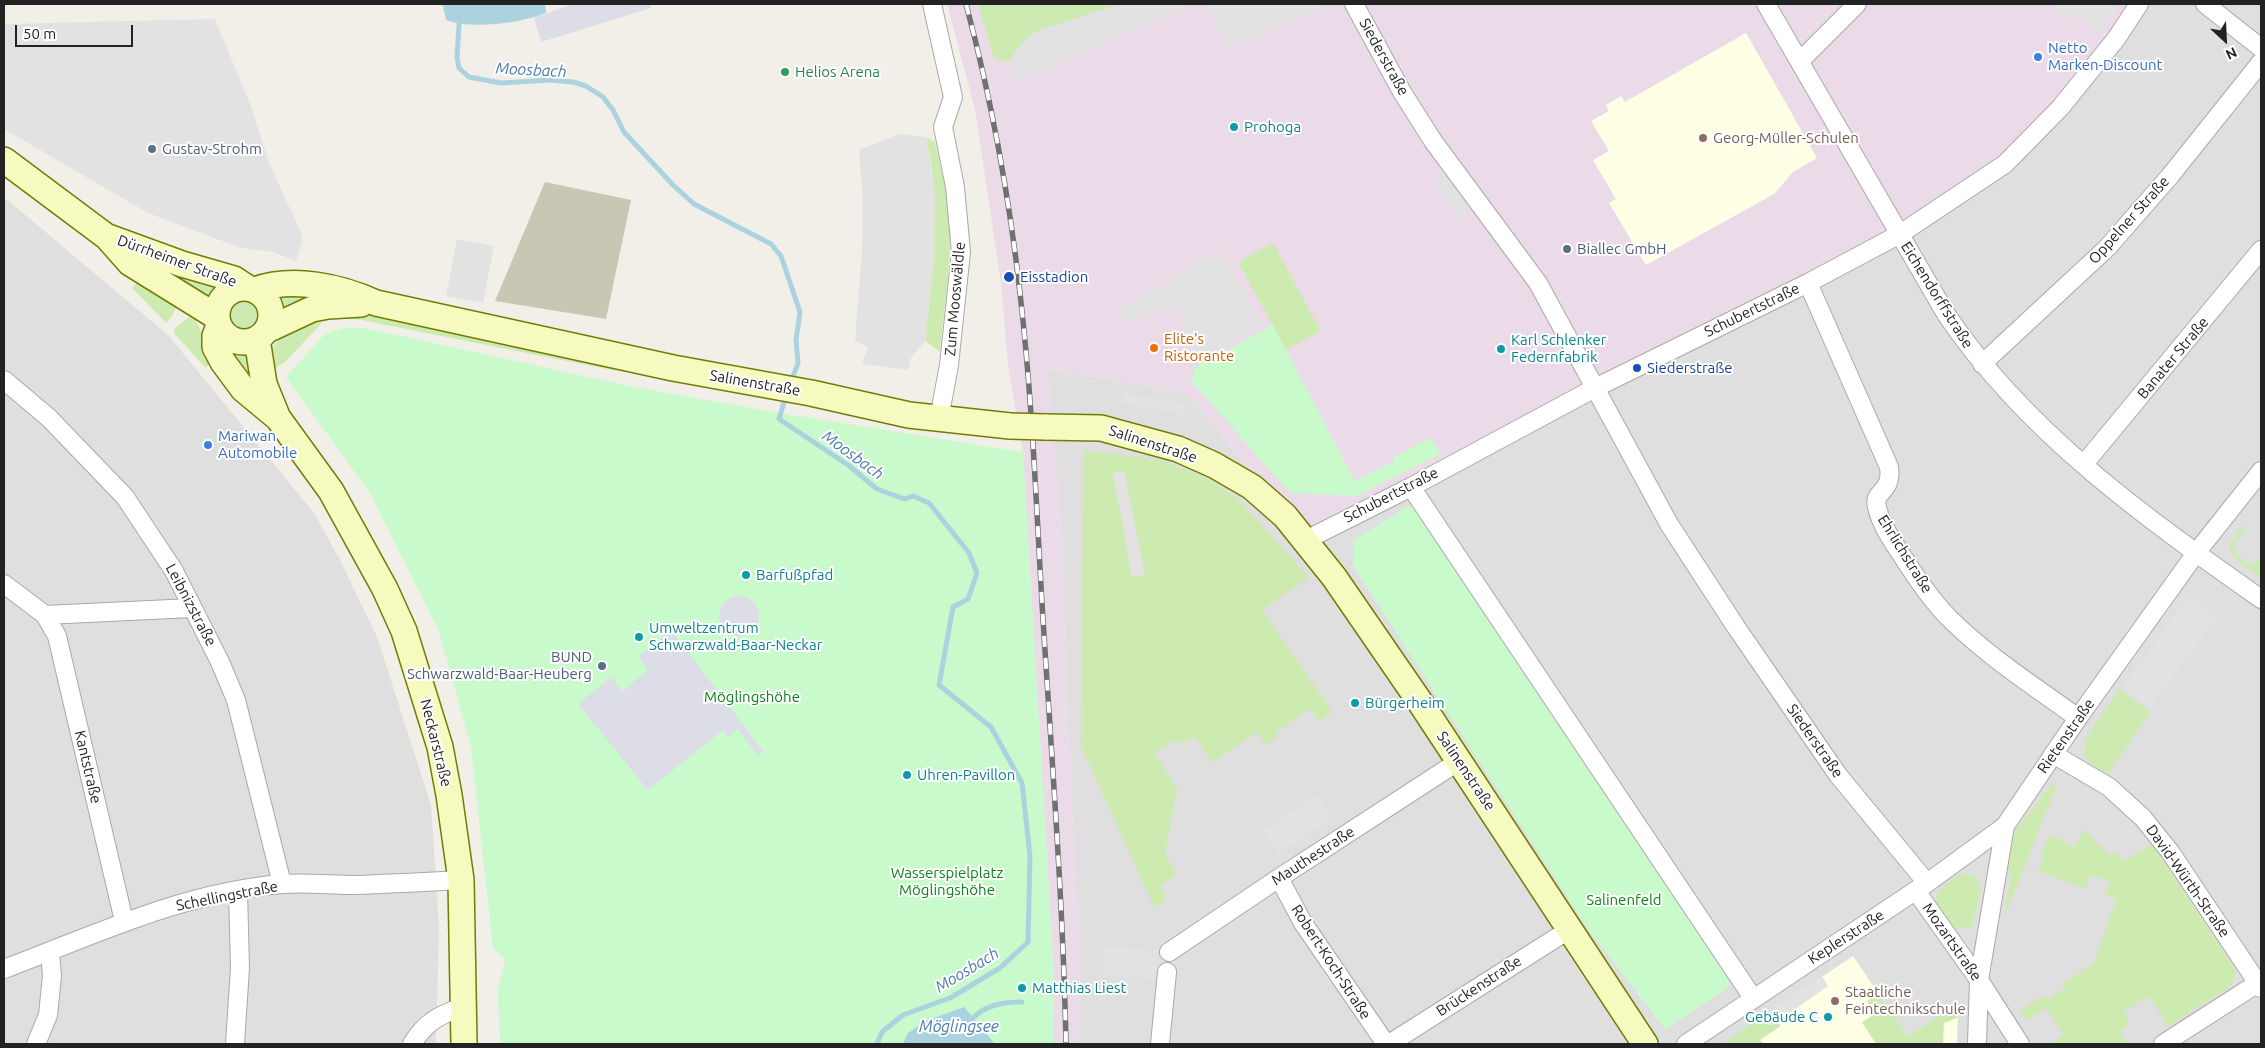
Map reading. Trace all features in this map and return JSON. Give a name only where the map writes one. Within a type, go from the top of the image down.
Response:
[{"type":"street","name":"Zum Mooswäldle","points":[[932,4],[953,97],[943,127],[955,187],[962,252],[949,365],[938,420]]},
{"type":"street","name":"Siederstraße","points":[[1354,4],[1402,92],[1434,141],[1538,283],[1669,524],[1736,627],[1838,775],[1921,887]]},
{"type":"street","name":"Eichendorffstraße","points":[[1766,4],[1946,314],[1966,345],[2011,397],[2048,434],[2196,553],[2261,599]]},
{"type":"street","points":[[1800,60],[1856,4]]},
{"type":"street","name":"Schubertstraße","points":[[1306,540],[1411,487],[1596,388],[1808,283],[1900,234],[2005,164],[2060,108],[2116,39],[2138,4]]},
{"type":"street","points":[[2205,4],[2261,48]]},
{"type":"street","name":"Oppelner Straße","points":[[1982,364],[2107,248],[2176,168],[2261,62]]},
{"type":"street","name":"Dürrheimer Straße","points":[[4,160],[107,236],[130,263],[218,321]]},
{"type":"street","name":"Dürrheimer Straße","points":[[107,236],[182,264],[234,279],[250,288]]},
{"type":"street","name":"Banater Straße","points":[[2084,464],[2261,250]]},
{"type":"street","name":"Ehrlichstraße","points":[[1808,283],[1889,467],[1888,487],[1876,500],[1877,509],[1896,546],[1925,591],[1948,617],[1978,645],[2078,718]]},
{"type":"street","name":"Salinenstraße","points":[[250,288],[270,284],[300,284],[362,297],[376,303],[673,368],[811,393],[938,420],[1010,426],[1101,428],[1178,449],[1214,465],[1252,487],[1285,516],[1334,577],[1460,761],[1645,1044]]},
{"type":"street","points":[[250,288],[266,298],[271,308],[271,322],[262,335],[243,342],[234,340],[225,334],[218,321],[219,304],[225,295],[233,290],[250,288]]},
{"type":"street","name":"Salinenstraße","points":[[262,335],[312,309],[376,303]]},
{"type":"street","name":"Neckarstraße","points":[[218,321],[215,347],[223,362],[243,389],[278,418],[332,491],[385,589],[404,631],[440,747],[449,795],[461,880],[464,1044]]},
{"type":"street","name":"Neckarstraße","points":[[262,335],[264,384],[278,418]]},
{"type":"street","name":"Leibnizstraße","points":[[4,380],[49,418],[125,497],[174,571],[220,662],[236,700],[282,884]]},
{"type":"street","name":"Rietenstraße","points":[[1977,1044],[1979,980],[2005,826],[2078,718],[2196,553],[2261,471]]},
{"type":"street","points":[[1411,487],[1753,998]]},
{"type":"street","name":"Kantstraße","points":[[4,584],[45,615],[57,636],[124,921]]},
{"type":"street","points":[[45,615],[192,608]]},
{"type":"street","name":"David-Würth-Straße","points":[[2053,754],[2109,787],[2143,818],[2171,853],[2260,984]]},
{"type":"street","name":"Mauthestraße","points":[[1169,952],[1279,878],[1460,761]]},
{"type":"street","name":"Keplerstraße","points":[[1686,1044],[1921,887],[2005,826]]},
{"type":"street","name":"Robert-Koch-Straße","points":[[1279,878],[1304,923],[1388,1044]]},
{"type":"street","name":"Schellingstraße","points":[[4,969],[124,921],[181,903],[238,891],[282,884],[354,885],[461,880]]},
{"type":"street","name":"Mozartstraße","points":[[1921,887],[2020,1044]]},
{"type":"street","points":[[235,1044],[240,968],[238,891]]},
{"type":"street","name":"Brückenstraße","points":[[1388,1044],[1570,929]]},
{"type":"street","points":[[36,1044],[48,1015],[52,976],[50,952]]},
{"type":"street","points":[[1160,1044],[1167,972]]},
{"type":"street","points":[[2164,1044],[2260,984]]},
{"type":"street","points":[[412,1044],[421,1030],[440,1015],[464,1006]]},
{"type":"shaded area","points":[[572,4],[650,4],[651,8],[541,42],[534,18]]},
{"type":"shaded area","points":[[947,4],[2139,4],[2005,164],[1900,234],[1306,540],[1187,393],[1049,369],[1060,509],[1069,753],[1080,962],[1078,1044],[1053,1044],[1054,977],[1023,452],[1008,366],[1001,283],[975,109]]},
{"type":"shaded area","points":[[1119,4],[1195,4],[1012,83],[1009,62],[1021,44],[1037,31]]},
{"type":"shaded area","points":[[1206,4],[1327,4],[1327,6],[1228,48]]},
{"type":"shaded area","points":[[2050,4],[2119,4],[2099,34],[2077,13],[2068,22]]},
{"type":"shaded area","points":[[2139,4],[2261,4],[2261,1044],[1078,1044],[1080,962],[1069,753],[1060,509],[1048,369],[1187,393],[1306,540]]},
{"type":"shaded area","name":"Gustav-Strohm","points":[[215,19],[252,109],[269,163],[303,237],[296,261],[273,252],[241,248],[148,213],[4,129],[4,24]]},
{"type":"shaded area","name":"Georg-Müller-Schulen","points":[[1746,33],[1817,158],[1793,172],[1774,194],[1646,265],[1609,203],[1616,199],[1593,160],[1609,151],[1591,121],[1609,111],[1606,105],[1621,96],[1625,102]]},
{"type":"shaded area","points":[[900,134],[926,137],[935,195],[934,257],[925,341],[911,358],[908,370],[862,364],[868,347],[855,341],[862,251],[863,200],[859,150]]},
{"type":"shaded area","points":[[1444,176],[1469,209],[1455,217],[1433,181]]},
{"type":"shaded area","points":[[545,182],[631,200],[606,319],[495,301]]},
{"type":"shaded area","points":[[4,197],[169,336],[314,513],[341,562],[377,637],[431,805],[439,927],[436,1044],[4,1044]]},
{"type":"shaded area","points":[[457,239],[494,246],[483,303],[446,296]]},
{"type":"shaded area","points":[[1221,250],[1263,327],[1194,364],[1177,306],[1125,323],[1118,310]]},
{"type":"shaded area","points":[[1124,393],[1186,404],[1184,415],[1122,403]]},
{"type":"shaded area","points":[[1124,471],[1145,575],[1132,577],[1113,473]]},
{"type":"shaded area","points":[[743,596],[750,599],[756,605],[759,616],[758,624],[750,633],[743,636],[735,636],[728,633],[720,624],[719,612],[722,605],[731,597]]},
{"type":"shaded area","points":[[2189,596],[2217,617],[2149,708],[2122,688]]},
{"type":"shaded area","points":[[671,630],[763,751],[757,755],[738,729],[728,737],[723,730],[648,790],[578,704],[611,677],[622,691],[648,670],[638,656]]},
{"type":"shaded area","points":[[1317,794],[1333,818],[1279,854],[1263,830]]},
{"type":"shaded area","points":[[1105,946],[1158,951],[1155,979],[1102,974]]},
{"type":"shaded area","name":"Staatliche Feintechnikschule","points":[[1853,956],[1908,1037],[1948,1010],[1958,1007],[1957,1044],[1722,1044]]},
{"type":"shaded area","points":[[1822,976],[1828,986],[1773,1025],[1755,1021]]},
{"type":"green space","points":[[978,4],[1119,4],[1037,31],[1021,44],[1009,62],[994,59]]},
{"type":"green space","points":[[926,137],[935,142],[950,221],[949,263],[940,352],[925,341],[934,257],[933,177]]},
{"type":"green space","points":[[1273,243],[1321,331],[1286,350],[1238,262]]},
{"type":"green space","points":[[136,256],[222,287],[209,303]]},
{"type":"green space","points":[[136,283],[176,307],[166,323],[132,288]]},
{"type":"green space","points":[[272,295],[319,297],[278,313]]},
{"type":"green space","points":[[243,300],[254,304],[258,315],[254,326],[243,330],[232,326],[228,315],[232,304]]},
{"type":"green space","points":[[358,312],[618,367],[617,371],[361,320],[339,318]]},
{"type":"green space","points":[[189,317],[194,317],[214,356],[207,367],[174,333],[175,328]]},
{"type":"green space","points":[[323,318],[320,325],[285,362],[265,374],[271,349],[284,334],[302,321]]},
{"type":"green space","points":[[1273,325],[1355,481],[1395,461],[1393,457],[1430,438],[1441,454],[1357,496],[1290,493],[1192,382],[1195,367]]},
{"type":"green space","name":"Möglingshöhe","points":[[345,328],[365,328],[629,386],[768,411],[1023,452],[1054,977],[1053,1044],[500,1044],[498,991],[505,960],[493,947],[471,747],[439,632],[369,492],[286,377],[325,334]]},
{"type":"green space","points":[[222,347],[248,354],[252,378],[246,379]]},
{"type":"green space","points":[[1083,450],[1161,460],[1209,479],[1238,499],[1309,577],[1262,610],[1332,711],[1319,721],[1310,709],[1275,733],[1278,737],[1266,745],[1257,732],[1212,762],[1195,737],[1184,743],[1173,741],[1154,753],[1177,788],[1165,854],[1177,874],[1160,886],[1166,901],[1154,907],[1081,746]]},
{"type":"green space","name":"Salinenfeld","points":[[1412,504],[1728,975],[1729,987],[1665,1029],[1588,929],[1353,566],[1354,540]]},
{"type":"green space","points":[[2244,526],[2247,528],[2233,545],[2238,555],[2251,566],[2261,554],[2261,578],[2235,557],[2230,547],[2235,536]]},
{"type":"green space","points":[[2119,689],[2151,712],[2108,773],[2086,760],[2084,754],[2085,741]]},
{"type":"green space","points":[[2055,780],[2053,785],[2056,787],[2006,913],[2004,913],[2011,878],[2004,861],[2008,840]]},
{"type":"green space","points":[[2084,830],[2111,857],[2117,852],[2123,862],[2152,844],[2236,970],[2233,984],[2168,1027],[2149,996],[2123,1012],[2130,1024],[2120,1031],[2128,1044],[2050,1044],[2064,1035],[2046,1008],[2026,1020],[2020,1011],[2044,995],[2047,1000],[2065,988],[2062,983],[2093,964],[2117,899],[2105,894],[2110,881],[2091,875],[2085,889],[2038,871],[2044,857],[2040,855],[2051,835],[2074,847]]},
{"type":"green space","points":[[1960,873],[1974,875],[1981,889],[1972,927],[1952,929],[1940,910],[1936,898],[1942,888]]},
{"type":"green space","points":[[1879,994],[1908,1037],[1947,1010],[1943,1003],[1957,1010],[1957,1018],[1944,1023],[1943,1044],[1876,1044],[1862,1022],[1875,1014],[1867,1001]]},
{"type":"green space","points":[[1755,1021],[1773,1025],[1777,1022],[1781,1026],[1760,1040],[1763,1044],[1722,1044]]},
{"type":"water","points":[[439,4],[545,4],[546,13],[523,20],[469,25],[446,20],[443,6]]},
{"type":"water","name":"Möglingsee","points":[[964,1007],[995,1044],[903,1044],[908,1033],[926,1021]]},
{"type":"waterway","name":"Moosbach","points":[[459,25],[457,57],[459,68],[469,77],[501,83],[550,80],[573,82],[586,86],[603,97],[613,110],[624,132],[673,185],[694,204],[771,244],[781,256],[800,312],[796,340],[798,363],[791,382]]},
{"type":"waterway","name":"Moosbach","points":[[786,395],[779,419],[848,465],[877,489],[905,499],[913,496],[929,503],[969,553],[977,573],[968,599],[953,607],[939,685],[991,727],[1022,783],[1030,856],[1028,942],[1000,968],[950,998],[903,1015],[882,1032],[877,1044]]},
{"type":"waterway","points":[[970,1021],[987,1008],[1007,1003],[1022,1002]]},
{"type":"railway","points":[[966,4],[998,147],[1016,256],[1028,370],[1056,824],[1066,1044]]},
{"type":"place","name":"Netto Marken-Discount","points":[[2038,57]]},
{"type":"place","name":"Helios Arena","points":[[785,72]]},
{"type":"place","name":"Prohoga","points":[[1234,127]]},
{"type":"place","name":"Georg-Müller-Schulen","points":[[1703,138]]},
{"type":"place","name":"Gustav-Strohm","points":[[152,149]]},
{"type":"place","name":"Biallec GmbH","points":[[1567,249]]},
{"type":"place","name":"Eisstadion","points":[[1009,277]]},
{"type":"place","name":"Elite's Ristorante","points":[[1154,348]]},
{"type":"place","name":"Karl Schlenker Federnfabrik","points":[[1501,349]]},
{"type":"place","name":"Siederstraße","points":[[1637,368]]},
{"type":"place","name":"Mariwan Automobile","points":[[208,445]]},
{"type":"place","name":"Barfußpfad","points":[[746,575]]},
{"type":"place","name":"Umweltzentrum Schwarzwald-Baar-Neckar","points":[[639,637]]},
{"type":"place","name":"BUND Schwarzwald-Baar-Heuberg","points":[[602,666]]},
{"type":"place","name":"Bürgerheim","points":[[1355,703]]},
{"type":"place","name":"Uhren-Pavillon","points":[[907,775]]},
{"type":"place","name":"Matthias Liest","points":[[1022,988]]},
{"type":"place","name":"Staatliche Feintechnikschule","points":[[1835,1001]]},
{"type":"place","name":"Gebäude C","points":[[1828,1017]]},
{"type":"park label","name":"Wasserspielplatz Möglingshöhe","points":[[947,882]]}]
